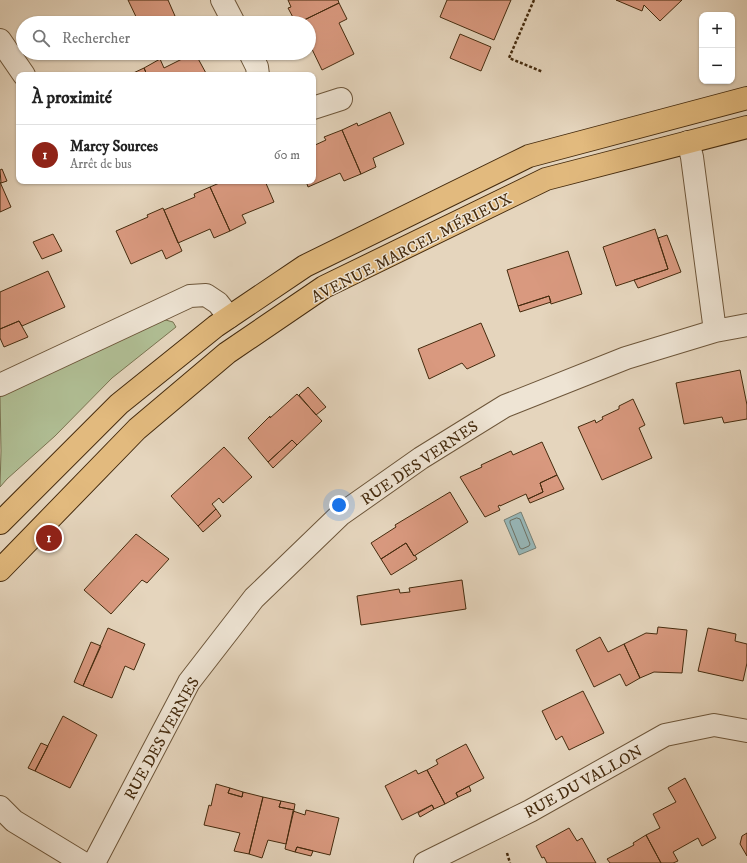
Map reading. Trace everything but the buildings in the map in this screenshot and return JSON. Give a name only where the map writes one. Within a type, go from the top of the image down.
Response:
[{"type":"main road","name":"AVENUE MARCEL MÉRIEUX","points":[[0,522],[119,404],[216,326],[305,266],[529,156],[747,98]]},
{"type":"main road","name":"AVENUE MARCEL MÉRIEUX","points":[[0,570],[137,430],[227,353],[324,287],[546,179],[747,127]]},
{"type":"street","points":[[222,0],[230,16]]},
{"type":"street","points":[[0,40],[22,72]]},
{"type":"street","points":[[254,60],[258,72]]},
{"type":"street","points":[[316,107],[341,99]]},
{"type":"street","points":[[688,142],[692,157],[715,331]]},
{"type":"street","points":[[0,385],[190,296],[206,295],[218,303],[229,317]]},
{"type":"street","name":"RUE DES VERNES","points":[[94,863],[189,682],[254,598],[340,515],[421,458],[505,406],[626,358],[715,331],[747,325]]},
{"type":"street","name":"RUE DU VALLON","points":[[425,863],[530,811],[665,735],[714,725],[747,731]]},
{"type":"street","points":[[0,807],[14,821],[83,863]]},
{"type":"path","points":[[534,0],[509,58],[543,72]]},
{"type":"green space","points":[[162,319],[173,322],[176,327],[112,378],[55,436],[0,487],[0,395]]},
{"type":"water","points":[[521,512],[536,548],[519,555],[504,520]]},
{"type":"place","name":"Marcy Sources","points":[[49,538]]}]
